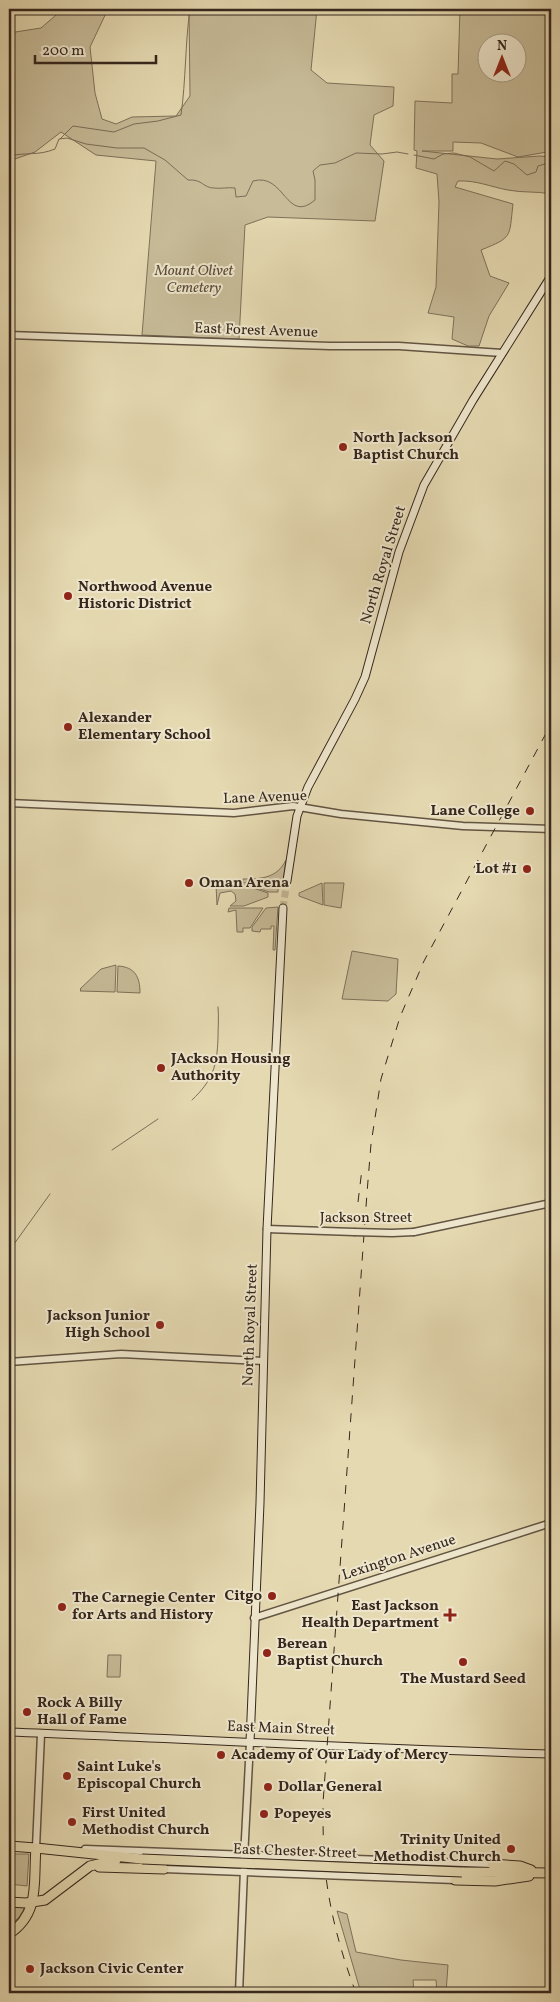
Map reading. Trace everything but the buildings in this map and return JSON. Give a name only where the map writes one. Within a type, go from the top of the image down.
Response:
[{"type":"highway","name":"East Chester Street","points":[[9,1846],[128,1859],[462,1872],[551,1873]]},
{"type":"highway","points":[[9,1934],[24,1921],[32,1902],[36,1848]]},
{"type":"highway","points":[[49,1849],[86,1849]]},
{"type":"highway","points":[[9,1902],[45,1900],[82,1871],[97,1862],[128,1859]]},
{"type":"highway","points":[[492,1864],[520,1866],[538,1873]]},
{"type":"highway","points":[[82,1871],[103,1867],[164,1869]]},
{"type":"highway","points":[[455,1880],[495,1881],[524,1878],[538,1873]]},
{"type":"main road","name":"North Royal Street","points":[[287,881],[296,816],[308,787],[355,700],[365,677],[399,552],[424,485],[502,353],[551,276]]},
{"type":"main road","name":"North Royal Street","points":[[250,1742],[260,1503],[267,1229],[283,908]]},
{"type":"main road","name":"East Main Street","points":[[9,1732],[551,1754]]},
{"type":"street","name":"East Forest Avenue","points":[[9,335],[330,346],[399,346],[502,353]]},
{"type":"street","name":"Lane Avenue","points":[[9,803],[234,813],[281,807],[300,807],[341,814],[460,826],[551,829]]},
{"type":"street","name":"Jackson Street","points":[[267,1229],[392,1234],[414,1232],[551,1203]]},
{"type":"street","points":[[9,1362],[121,1354],[263,1361]]},
{"type":"street","name":"Lexington Avenue","points":[[254,1618],[551,1523]]},
{"type":"street","points":[[36,1848],[41,1734]]},
{"type":"street","points":[[240,1993],[244,1854],[250,1742]]},
{"type":"street","points":[[86,1849],[492,1864]]},
{"type":"street","points":[[164,1869],[455,1880]]},
{"type":"green space","name":"Mount Olivet Cemetery","points":[[63,9],[108,9],[90,47],[95,93],[102,119],[116,124],[132,117],[176,116],[190,96],[189,9],[317,9],[311,70],[327,83],[394,87],[393,106],[374,115],[370,145],[384,161],[375,221],[268,217],[245,225],[239,339],[142,335],[156,161],[96,155],[61,132],[35,152],[9,161],[9,33],[41,28]]},
{"type":"green space","points":[[460,9],[551,9],[551,153],[518,157],[481,143],[453,142],[453,151],[422,151],[497,159],[551,157],[551,194],[513,191],[465,181],[458,181],[455,187],[513,204],[508,235],[499,242],[481,250],[490,276],[509,283],[489,316],[479,346],[468,346],[452,339],[454,317],[428,313],[436,287],[439,202],[437,174],[416,168],[417,151],[414,150],[415,101],[452,103],[452,74],[458,74]]},
{"type":"green space","points":[[286,860],[283,881],[243,883],[243,879],[263,878],[273,874],[278,871]]},
{"type":"green space","points":[[322,883],[323,905],[299,896],[299,893]]},
{"type":"green space","points":[[324,883],[344,883],[341,908],[324,905]]},
{"type":"green space","points":[[278,884],[278,892],[269,892],[248,885]]},
{"type":"green space","points":[[216,885],[244,885],[268,893],[268,897],[244,906],[230,906],[236,901],[235,894],[231,891],[220,893],[217,905]]},
{"type":"green space","points":[[278,907],[275,950],[273,950],[274,926],[271,926],[271,929],[261,929],[260,932],[252,931],[252,927],[266,908]]},
{"type":"green space","points":[[229,908],[263,908],[250,928],[243,928],[243,932],[237,932],[236,910],[228,912]]},
{"type":"green space","points":[[352,951],[398,959],[396,994],[388,1001],[342,999]]},
{"type":"green space","points":[[116,965],[115,992],[80,991],[101,969]]},
{"type":"green space","points":[[118,966],[129,968],[135,974],[138,978],[140,993],[117,992]]},
{"type":"green space","points":[[108,1655],[121,1655],[120,1677],[107,1677]]},
{"type":"green space","points":[[9,1854],[29,1854],[27,1886],[9,1884],[11,1869],[9,1868]]},
{"type":"green space","points":[[9,1906],[23,1906],[24,1909],[9,1927]]},
{"type":"green space","points":[[337,1911],[347,1914],[356,1952],[401,1960],[448,1965],[446,1993],[437,1993],[436,1980],[413,1980],[414,1993],[361,1993]]},
{"type":"waterway","points":[[60,139],[73,126],[114,132],[134,124],[158,121],[181,115],[190,9]]},
{"type":"waterway","points":[[9,156],[49,151],[55,149],[59,139],[67,138],[86,144],[117,148],[144,148],[165,160],[188,180],[197,181],[207,187],[235,188],[236,197],[246,196],[253,181],[264,180],[272,184],[291,203],[305,206],[315,200],[313,171],[320,165],[335,163],[356,153],[382,154],[397,152],[408,154]]},
{"type":"waterway","points":[[414,155],[434,159],[443,154],[454,153],[470,157],[494,171],[505,161],[514,164],[527,175],[536,172],[538,166],[545,164],[551,168]]},
{"type":"waterway","points":[[192,1100],[205,1086],[215,1065],[218,1038],[218,1007]]},
{"type":"waterway","points":[[112,1150],[158,1119]]},
{"type":"waterway","points":[[9,1251],[50,1194]]},
{"type":"tunnel","points":[[283,908],[287,881]]},
{"type":"railway","points":[[356,1993],[346,1965],[328,1892],[325,1868],[323,1803],[371,1144],[381,1079],[400,1017],[424,961],[551,724]]},
{"type":"railway","points":[[358,1202],[362,1169]]},
{"type":"place","name":"North Jackson Baptist Church","points":[[343,447]]},
{"type":"place","name":"Northwood Avenue Historic District","points":[[68,596]]},
{"type":"place","name":"Alexander Elementary School","points":[[68,727]]},
{"type":"place","name":"Lane College","points":[[530,811]]},
{"type":"place","name":"Lot #1","points":[[527,869]]},
{"type":"place","name":"Oman Arena","points":[[189,883]]},
{"type":"place","name":"JAckson Housing Authority","points":[[161,1068]]},
{"type":"place","name":"Jackson Junior High School","points":[[160,1325]]},
{"type":"place","name":"Citgo","points":[[272,1596]]},
{"type":"place","name":"The Carnegie Center for Arts and History","points":[[62,1607]]},
{"type":"place","name":"East Jackson Health Department","points":[[450,1615]]},
{"type":"place","name":"Berean Baptist Church","points":[[267,1653]]},
{"type":"place","name":"The Mustard Seed","points":[[463,1662]]},
{"type":"place","name":"Rock A Billy Hall of Fame","points":[[27,1712]]},
{"type":"place","name":"Academy of Our Lady of Mercy","points":[[221,1755]]},
{"type":"place","name":"Saint Luke's Episcopal Church","points":[[67,1776]]},
{"type":"place","name":"Dollar General","points":[[268,1787]]},
{"type":"place","name":"Popeyes","points":[[264,1814]]},
{"type":"place","name":"First United Methodist Church","points":[[72,1822]]},
{"type":"place","name":"Trinity United Methodist Church","points":[[511,1849]]},
{"type":"place","name":"Jackson Civic Center","points":[[30,1969]]}]
